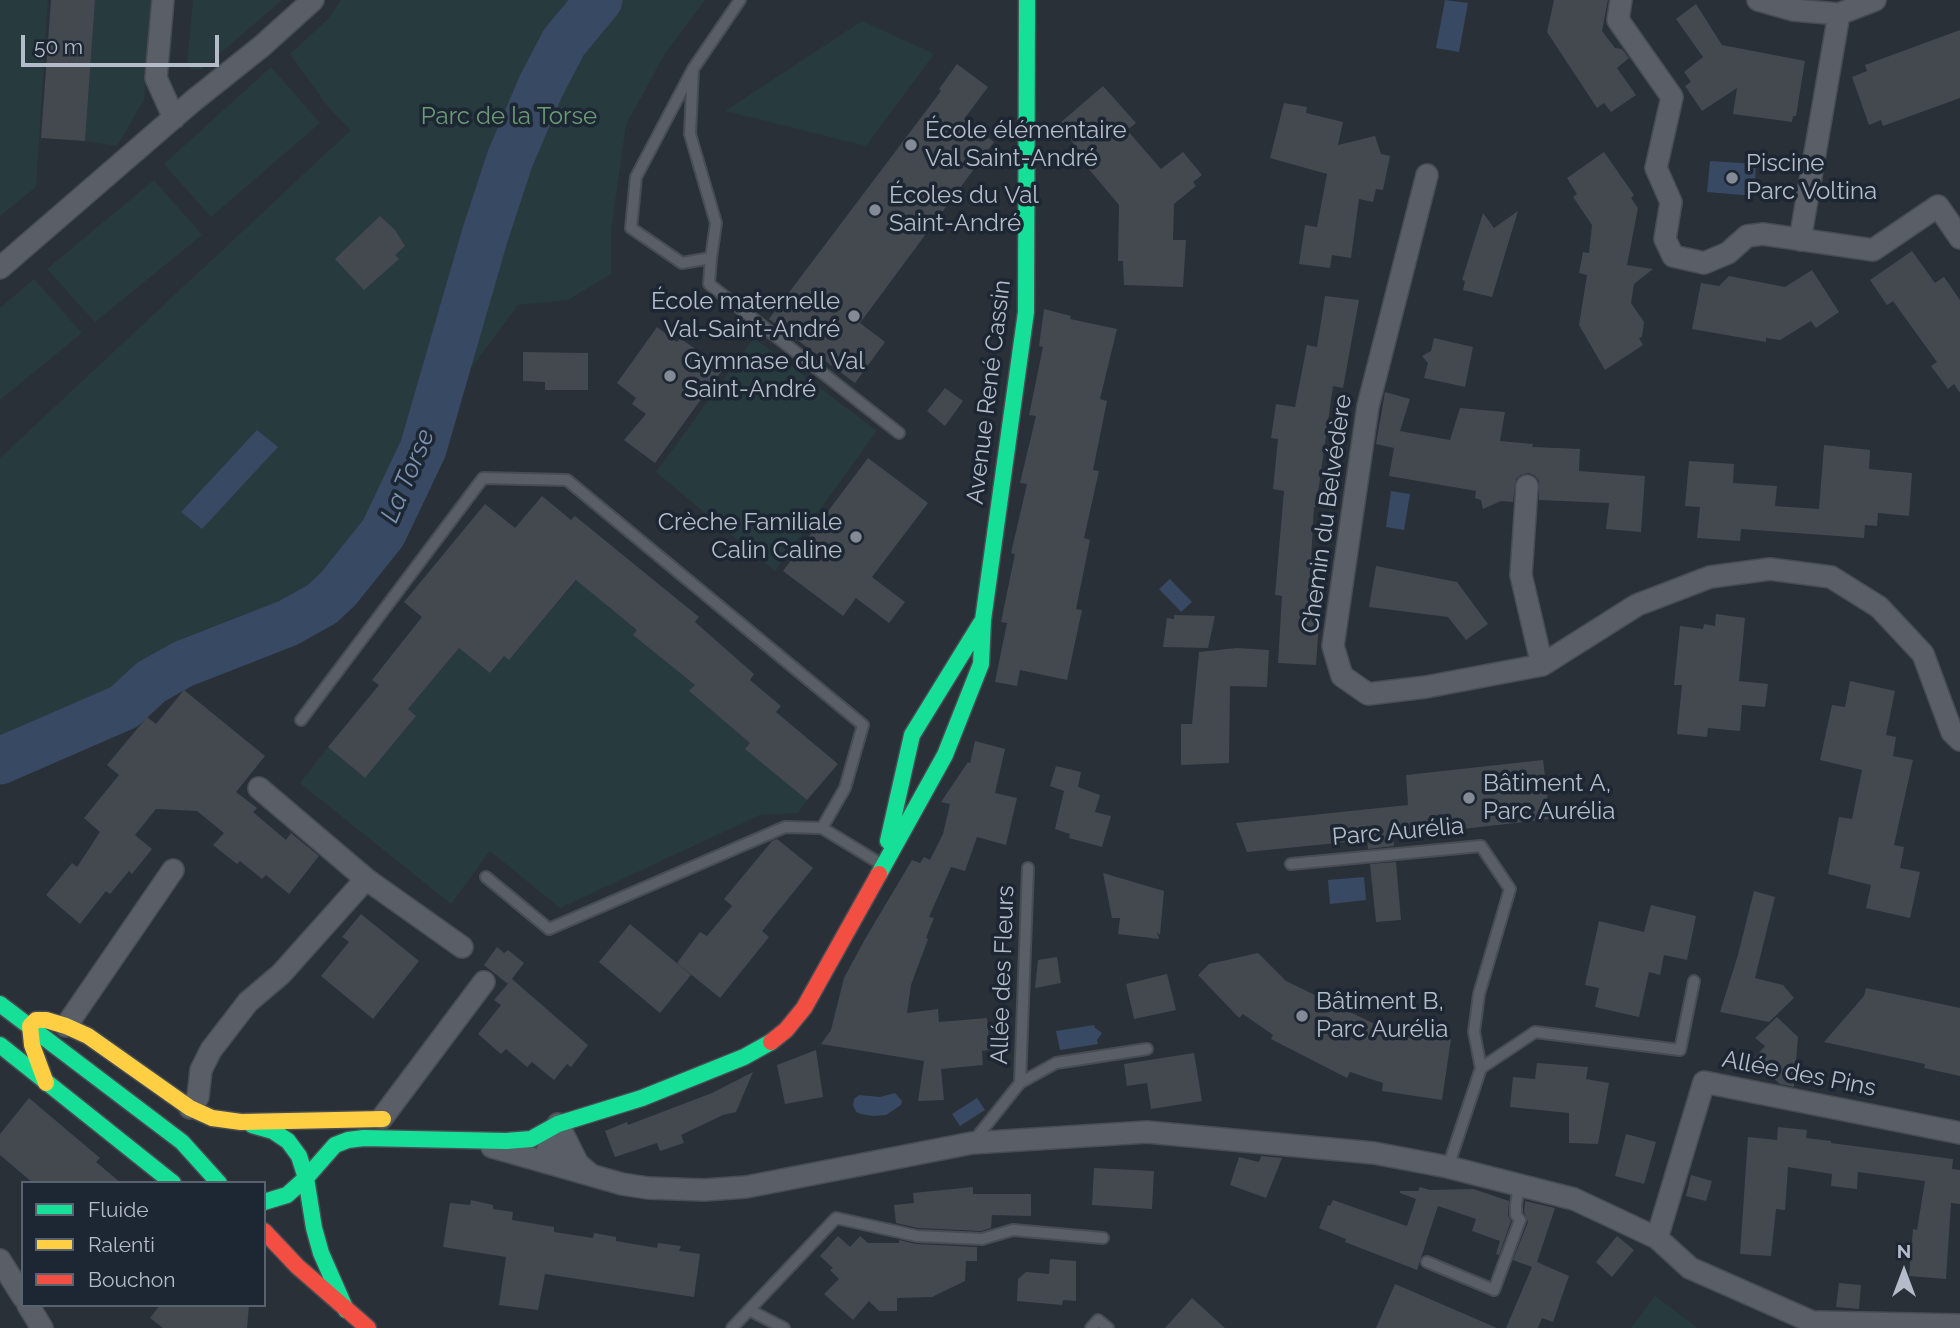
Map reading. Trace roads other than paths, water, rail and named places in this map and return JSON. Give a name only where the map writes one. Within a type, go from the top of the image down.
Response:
[{"type":"street","points":[[163,0],[156,78],[174,118]]},
{"type":"street","points":[[0,268],[313,0]]},
{"type":"street","name":"Avenue René Cassin","points":[[558,1124],[642,1098],[744,1057],[766,1046],[786,1030],[804,1008],[952,738],[981,664],[983,620],[1026,312],[1027,0]]},
{"type":"street","points":[[1621,0],[1618,20],[1672,97],[1657,167],[1671,202],[1665,239],[1673,256],[1704,263],[1728,253],[1747,236],[1763,234],[1873,250],[1937,206],[1960,238]]},
{"type":"street","points":[[1758,0],[1793,10],[1839,13],[1875,0]]},
{"type":"street","points":[[1800,240],[1839,13]]},
{"type":"street","name":"Chemin du Belvédère","points":[[1427,175],[1368,406],[1333,646],[1342,676],[1368,694],[1426,687],[1542,665],[1637,605],[1710,577],[1770,569],[1832,576],[1879,607],[1923,654],[1952,732],[1960,740]]},
{"type":"street","points":[[1527,486],[1521,575],[1542,665]]},
{"type":"street","name":"Avenue René Cassin","points":[[883,866],[912,735],[983,620]]},
{"type":"street","points":[[259,788],[366,879],[462,947]]},
{"type":"street","points":[[56,1023],[173,870]]},
{"type":"street","points":[[190,1108],[198,1097],[201,1070],[211,1050],[248,1002],[281,974],[366,879]]},
{"type":"street","points":[[241,1122],[388,1119],[484,982]]},
{"type":"street","points":[[0,1003],[88,1036],[190,1108],[212,1118],[241,1122],[273,1131],[288,1141],[299,1156],[321,1253],[346,1310]]},
{"type":"street","points":[[0,1003],[181,1142],[217,1181]]},
{"type":"street","points":[[30,1026],[36,1020],[56,1023]]},
{"type":"street","points":[[30,1026],[32,1045],[47,1083]]},
{"type":"street","points":[[0,1045],[170,1181]]},
{"type":"street","name":"Allée des Pins","points":[[1657,1238],[1704,1082],[1960,1133]]},
{"type":"street","points":[[524,1122],[558,1124]]},
{"type":"street","points":[[266,1201],[287,1195],[335,1145],[348,1140],[364,1138],[506,1141],[531,1139],[558,1124]]},
{"type":"street","points":[[558,1124],[549,1140],[548,1150],[559,1166]]},
{"type":"street","points":[[558,1124],[578,1164],[591,1175]]},
{"type":"street","points":[[459,1140],[648,1188],[704,1190],[746,1187],[972,1143],[1147,1132],[1374,1153],[1448,1167],[1574,1199],[1657,1238],[1690,1268],[1822,1325],[1960,1325]]},
{"type":"street","points":[[266,1233],[297,1266],[368,1328]]},
{"type":"street","points":[[0,1260],[21,1294]]},
{"type":"street","points":[[271,1262],[350,1328]]},
{"type":"street","points":[[29,1307],[42,1328]]},
{"type":"lane","points":[[711,258],[682,263],[631,228],[636,177],[693,69],[740,0]]},
{"type":"lane","points":[[693,69],[690,134],[716,223],[709,284],[899,433]]},
{"type":"lane","points":[[301,720],[483,478],[567,480],[863,725],[845,788],[822,828]]},
{"type":"lane","points":[[485,877],[549,929],[785,827],[822,828],[883,866]]},
{"type":"lane","name":"Parc Aurélia","points":[[1291,863],[1481,845],[1510,889],[1479,994],[1474,1032],[1481,1068],[1448,1167]]},
{"type":"lane","name":"Allée des Fleurs","points":[[1020,1083],[1028,868]]},
{"type":"lane","points":[[1481,1068],[1535,1032],[1680,1049],[1694,981]]},
{"type":"lane","name":"Allée des Fleurs","points":[[972,1143],[1020,1083],[1056,1063],[1147,1049]]},
{"type":"lane","points":[[1427,1262],[1494,1290],[1520,1220],[1516,1215],[1519,1184]]},
{"type":"lane","points":[[732,1328],[835,1219],[917,1236],[982,1239],[1013,1230],[1103,1238]]},
{"type":"lane","points":[[749,1310],[784,1328]]},
{"type":"lane","points":[[1091,1328],[1098,1320],[1108,1328]]},
{"type":"water","points":[[1445,0],[1468,3],[1459,52],[1436,48]]},
{"type":"water","name":"Piscine Parc Voltina","points":[[1710,161],[1756,164],[1754,196],[1707,192]]},
{"type":"water","points":[[257,430],[278,447],[202,529],[181,512]]},
{"type":"water","points":[[1391,491],[1410,494],[1404,530],[1386,527]]},
{"type":"water","points":[[1170,579],[1192,602],[1181,612],[1159,589]]},
{"type":"water","points":[[1364,877],[1366,900],[1330,904],[1328,880]]},
{"type":"water","points":[[1094,1025],[1102,1033],[1097,1040],[1098,1044],[1060,1050],[1056,1031]]},
{"type":"water","points":[[895,1093],[902,1101],[901,1105],[886,1115],[861,1114],[856,1112],[853,1105],[854,1099],[859,1095],[880,1097]]},
{"type":"water","points":[[977,1098],[985,1110],[960,1126],[952,1114]]},
{"type":"waterway","name":"La Torse","points":[[0,761],[124,707],[151,682],[183,664],[288,623],[322,604],[338,589],[383,533],[423,449],[485,235],[510,159],[541,86],[564,42],[599,0]]},
{"type":"place","name":"École élémentaire Val Saint-André","points":[[911,145]]},
{"type":"place","name":"Piscine Parc Voltina","points":[[1732,178]]},
{"type":"place","name":"Écoles du Val Saint-André","points":[[875,210]]},
{"type":"place","name":"École maternelle Val-Saint-André","points":[[854,316]]},
{"type":"place","name":"Gymnase du Val Saint-André","points":[[670,376]]},
{"type":"place","name":"Crèche Familiale Calin Caline","points":[[856,537]]},
{"type":"place","name":"Bâtiment A, Parc Aurélia","points":[[1469,798]]},
{"type":"place","name":"Bâtiment B, Parc Aurélia","points":[[1302,1016]]},
{"type":"park label","name":"Parc de la Torse","points":[[509,117]]}]
